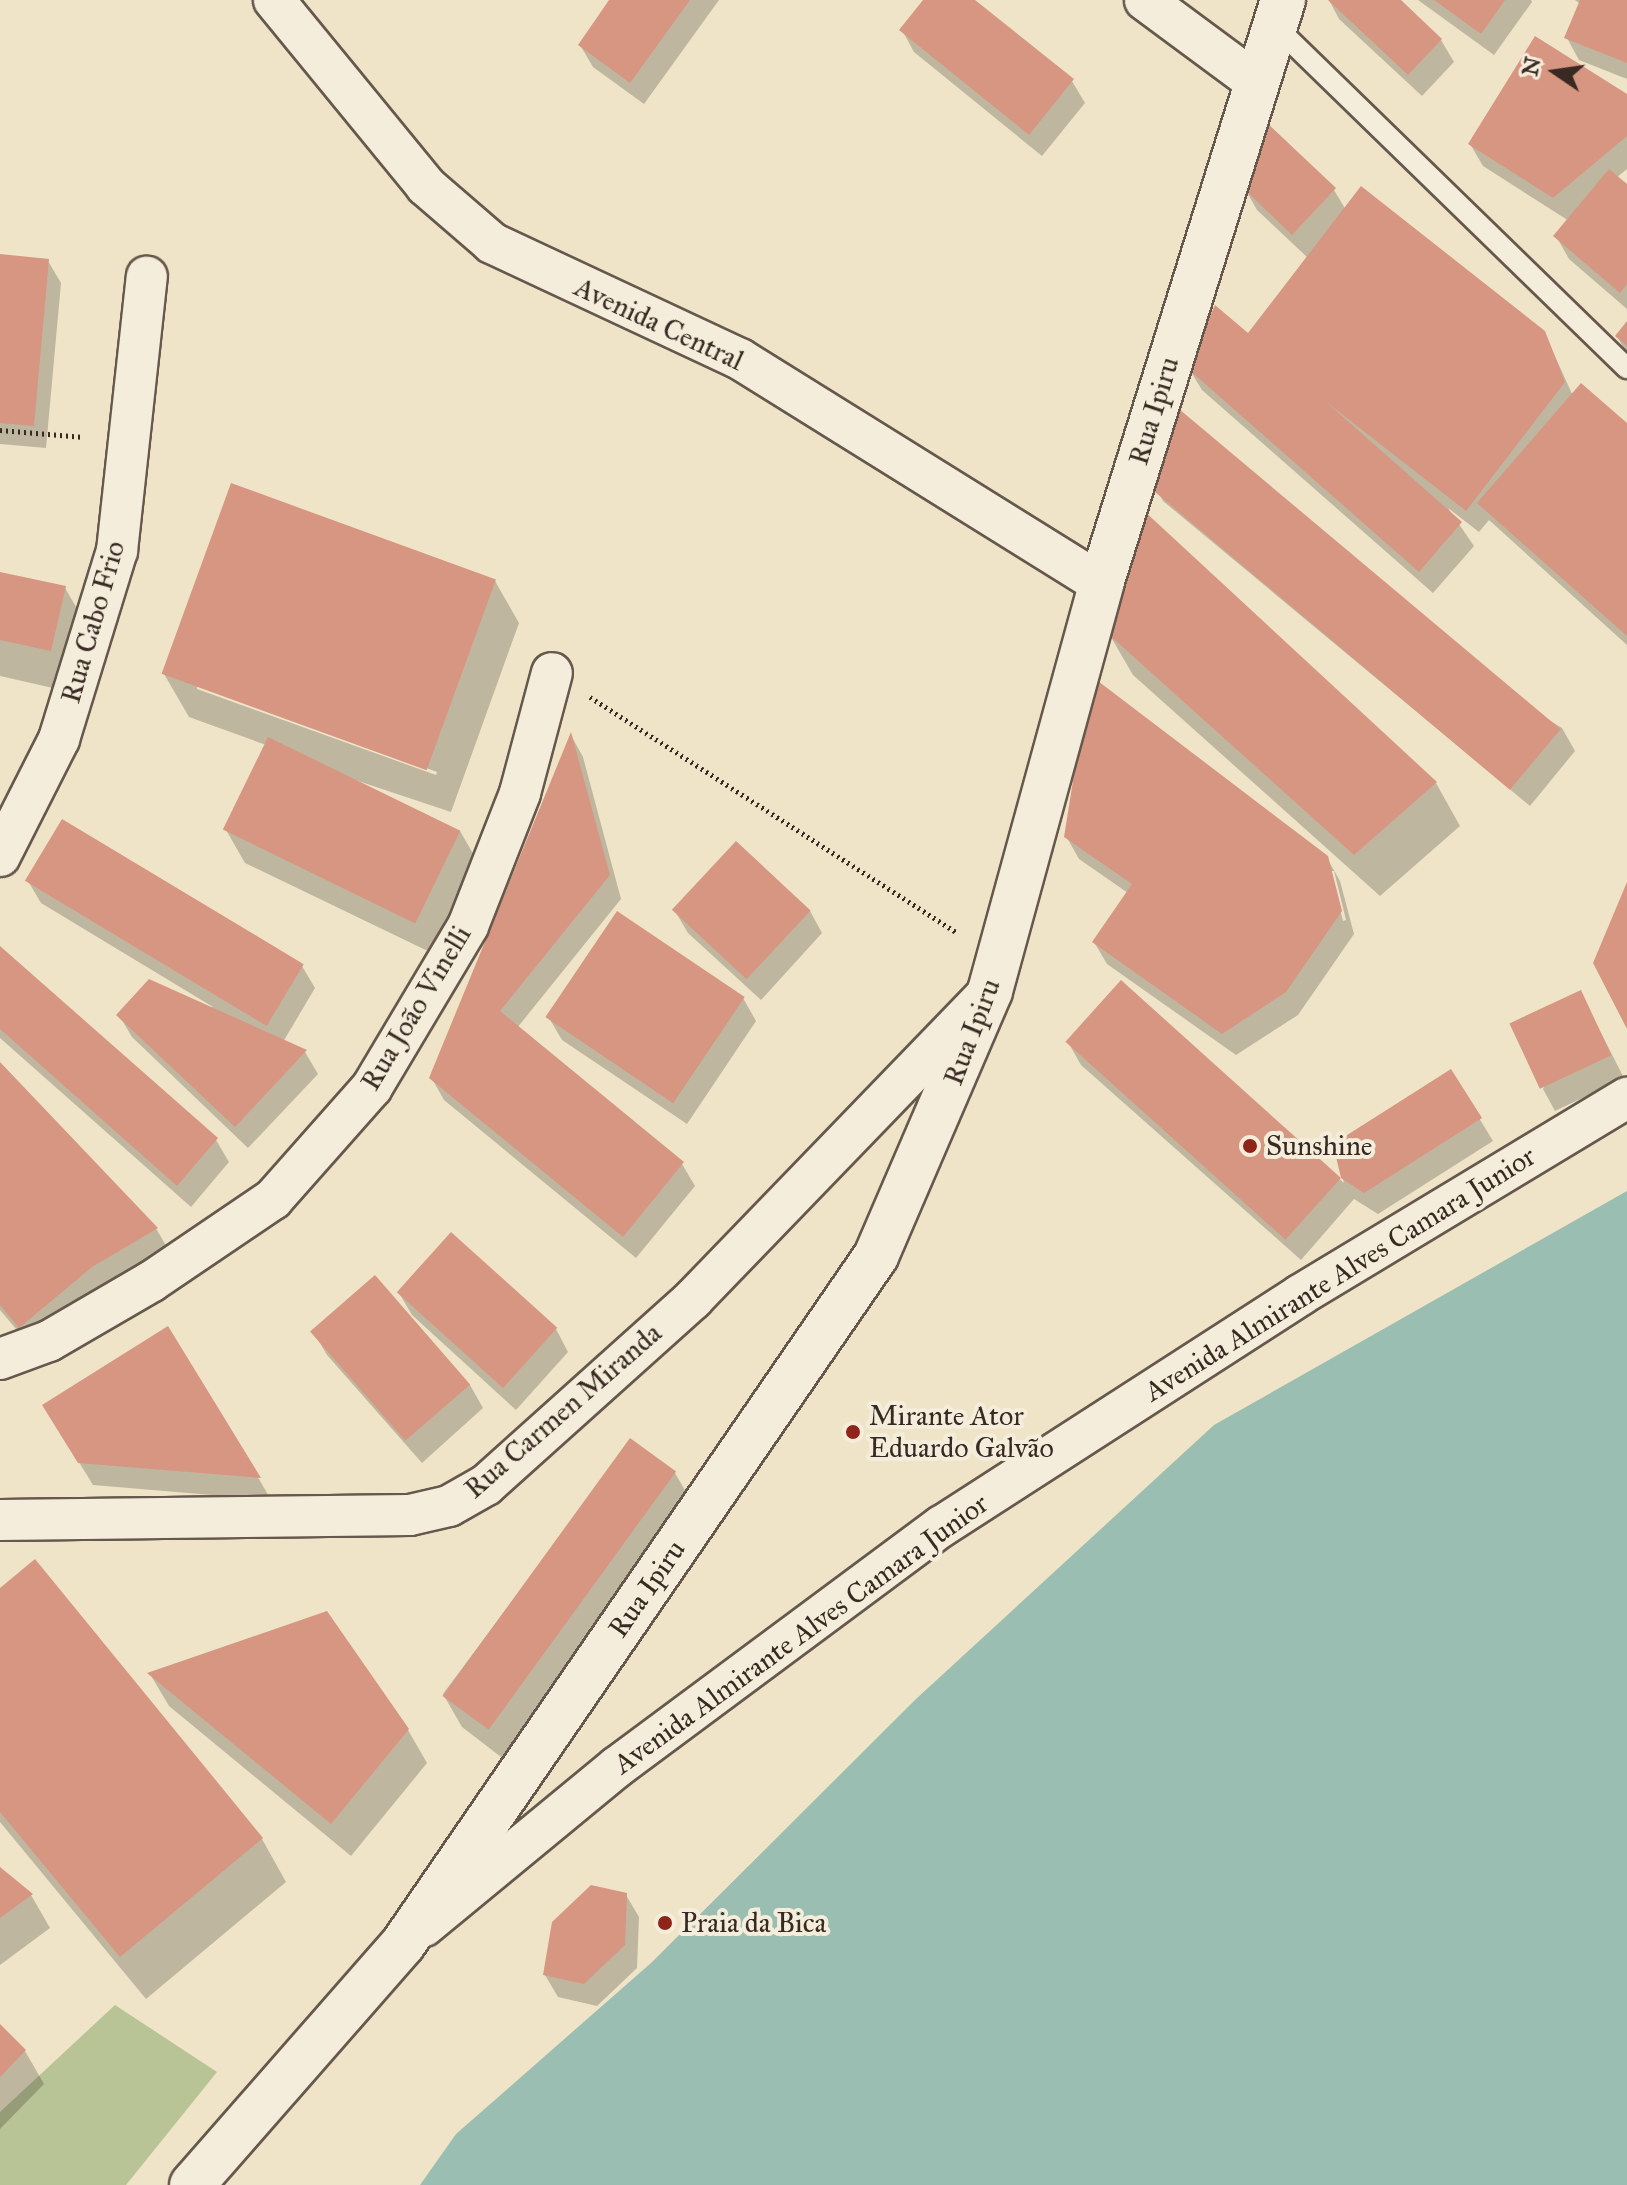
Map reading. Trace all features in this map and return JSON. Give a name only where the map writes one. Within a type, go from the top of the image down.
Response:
[{"type":"street","name":"Avenida Central","points":[[274,0],[426,186],[492,243],[740,359],[1101,584]]},
{"type":"street","points":[[1145,0],[1257,83]]},
{"type":"street","name":"Rua Ipiru","points":[[403,1944],[876,1256],[995,976],[1101,584],[1279,13]]},
{"type":"street","name":"Rua Cabo Frio","points":[[0,856],[59,739],[117,551],[147,277]]},
{"type":"street","name":"Rua João Vinelli","points":[[0,1359],[49,1341],[152,1281],[273,1199],[372,1087],[468,926],[520,793],[552,673]]},
{"type":"street","name":"Rua Carmen Miranda","points":[[0,1520],[410,1515],[449,1506],[486,1485],[693,1299],[995,976]]},
{"type":"street","name":"Avenida Almirante Alves Camara Junior","points":[[403,1944],[617,1767],[942,1526],[1300,1295],[1627,1098]]},
{"type":"street","points":[[192,2185],[403,1944]]},
{"type":"lane","points":[[1279,13],[1627,368]]},
{"type":"path","points":[[0,430],[129,441]]},
{"type":"path","points":[[552,673],[995,976]]},
{"type":"green space","points":[[115,2005],[217,2072],[126,2185],[0,2185],[0,2112]]},
{"type":"water","points":[[1627,1191],[1627,2185],[420,2185],[456,2134],[651,1963],[916,1699],[1214,1425]]},
{"type":"building","points":[[609,0],[690,0],[630,83],[578,45]]},
{"type":"building","points":[[923,0],[975,0],[1074,79],[1029,135],[899,30]]},
{"type":"building","points":[[1328,0],[1401,0],[1442,39],[1408,75]]},
{"type":"building","points":[[1434,0],[1505,0],[1481,34]]},
{"type":"building","points":[[1580,0],[1627,0],[1627,63],[1564,38]]},
{"type":"building","points":[[1535,36],[1627,94],[1627,136],[1553,198],[1468,144]]},
{"type":"building","points":[[1265,121],[1336,188],[1292,235],[1242,187]]},
{"type":"building","points":[[1609,169],[1627,184],[1627,284],[1620,293],[1553,236]]},
{"type":"building","points":[[1361,186],[1545,331],[1565,382],[1466,511],[1325,401],[1462,522],[1419,572],[1186,367],[1215,305],[1248,333]]},
{"type":"building","points":[[0,254],[49,259],[34,426],[0,423]]},
{"type":"building","points":[[1627,321],[1627,346],[1615,336]]},
{"type":"building","points":[[1581,383],[1627,423],[1627,636],[1477,503]]},
{"type":"building","points":[[1173,404],[1561,729],[1510,790],[1122,465]]},
{"type":"building","points":[[231,483],[496,579],[427,770],[162,674]]},
{"type":"building","points":[[1142,509],[1437,782],[1354,855],[1106,632]]},
{"type":"building","points":[[0,572],[66,586],[51,651],[0,640]]},
{"type":"building","points":[[1090,675],[1328,856],[1342,911],[1286,992],[1222,1034],[1092,942],[1132,884],[1064,837]]},
{"type":"building","points":[[571,732],[610,875],[500,1011],[684,1162],[623,1237],[429,1078]]},
{"type":"building","points":[[268,737],[460,831],[415,923],[223,830]]},
{"type":"building","points":[[62,819],[304,964],[267,1026],[25,881]]},
{"type":"building","points":[[736,841],[811,911],[746,979],[672,910]]},
{"type":"building","points":[[1627,882],[1627,1029],[1593,963]]},
{"type":"building","points":[[617,911],[745,997],[673,1103],[545,1017]]},
{"type":"building","points":[[0,946],[218,1138],[177,1186],[0,1029]]},
{"type":"building","points":[[149,979],[307,1050],[235,1127],[116,1015]]},
{"type":"building","points":[[1121,980],[1341,1178],[1285,1240],[1065,1042]]},
{"type":"building","points":[[1581,990],[1611,1055],[1540,1089],[1509,1023]]},
{"type":"building","points":[[0,1062],[158,1228],[92,1267],[19,1328],[0,1305]]},
{"type":"building","points":[[1451,1069],[1482,1118],[1364,1193],[1341,1178],[1333,1144]]},
{"type":"building","points":[[451,1232],[557,1328],[503,1388],[397,1292]]},
{"type":"building","points":[[375,1275],[470,1384],[405,1441],[310,1331]]},
{"type":"building","points":[[168,1326],[261,1478],[78,1463],[42,1405]]},
{"type":"building","points":[[630,1438],[676,1472],[489,1730],[442,1696]]},
{"type":"building","points":[[35,1559],[263,1838],[120,1957],[0,1812],[0,1588]]},
{"type":"building","points":[[327,1611],[409,1729],[331,1824],[147,1673]]},
{"type":"building","points":[[0,1867],[33,1894],[0,1918]]},
{"type":"building","points":[[591,1885],[627,1893],[625,1945],[584,1984],[543,1975],[552,1922]]},
{"type":"building","points":[[0,2024],[26,2050],[0,2077]]},
{"type":"place","name":"Sunshine","points":[[1250,1146]]},
{"type":"place","name":"Mirante Ator Eduardo Galvão","points":[[853,1432]]},
{"type":"place","name":"Praia da Bica","points":[[665,1923]]}]
